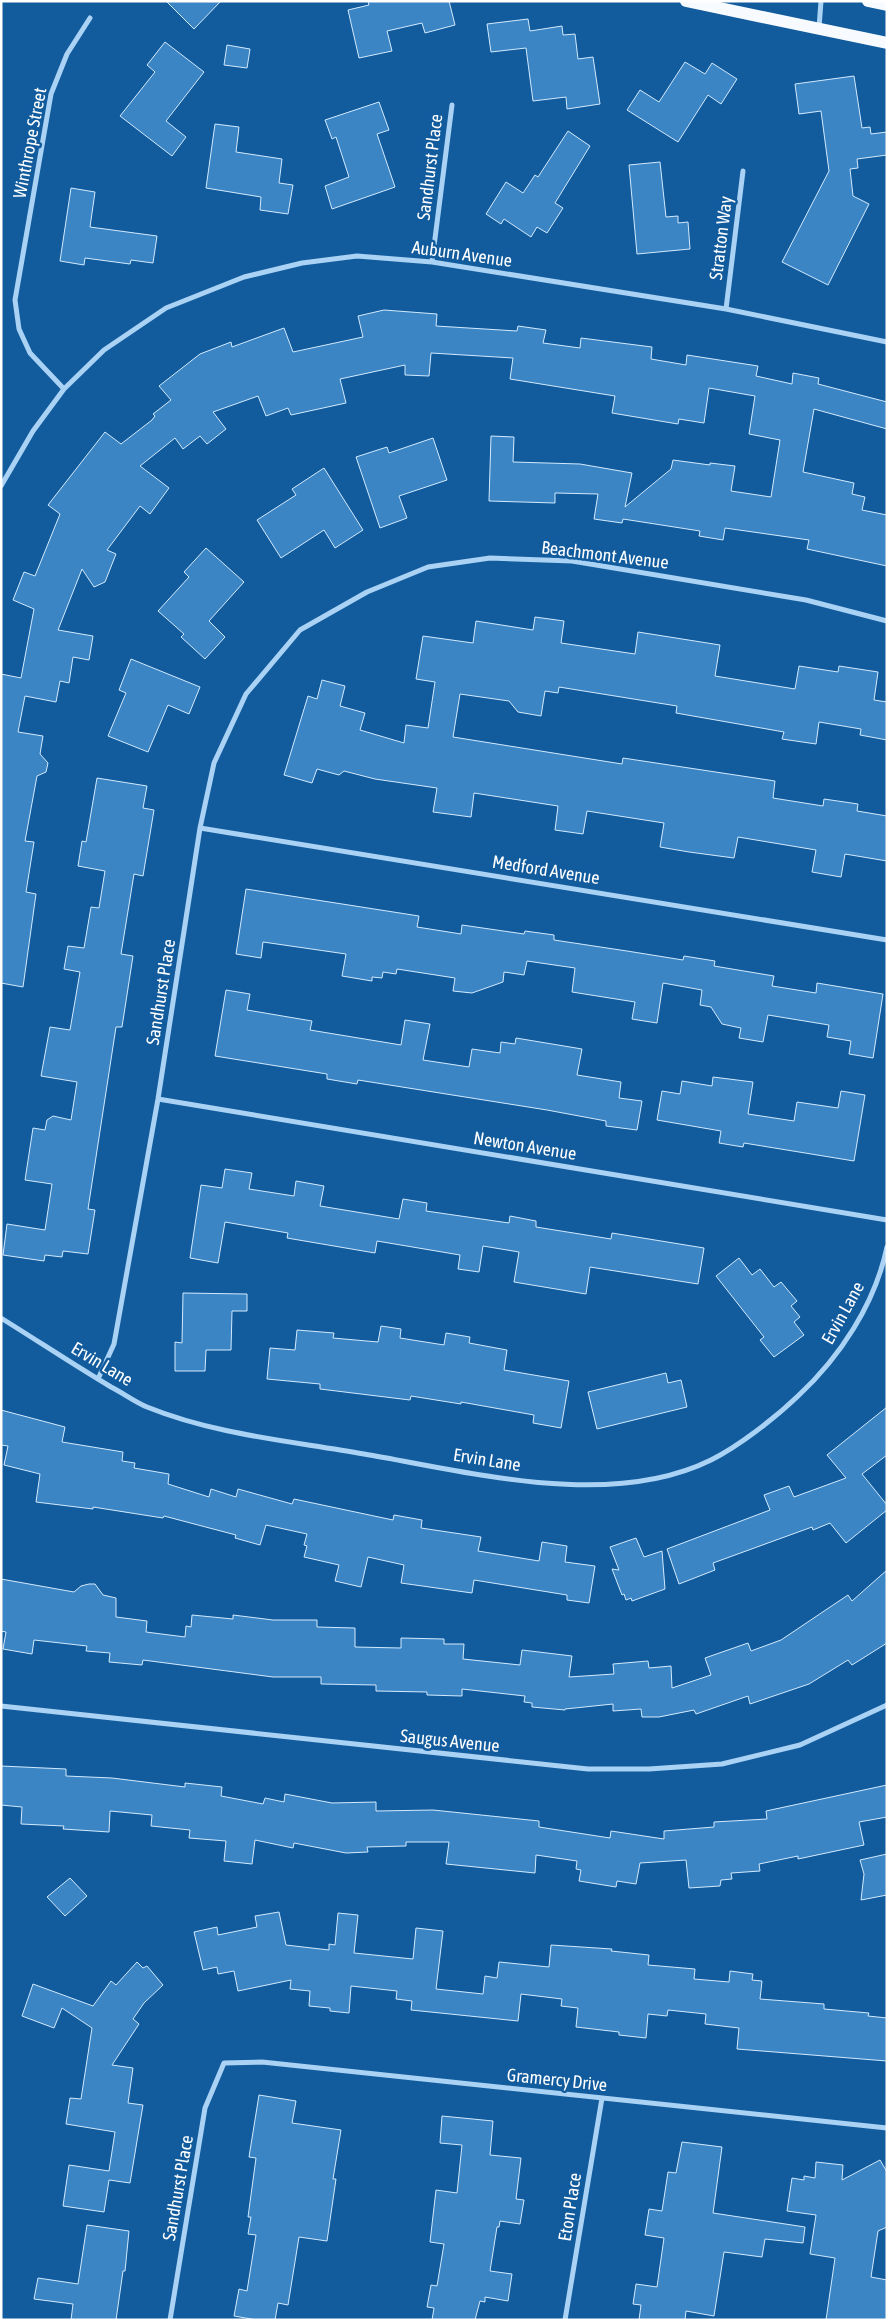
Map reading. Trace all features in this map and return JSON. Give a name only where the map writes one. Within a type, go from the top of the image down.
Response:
[{"type":"main road","points":[[686,1],[887,43]]},
{"type":"main road","points":[[868,1],[887,5]]},
{"type":"street","points":[[819,28],[821,1]]},
{"type":"street","name":"Winthrope Street","points":[[64,389],[30,353],[19,329],[15,300],[51,94],[67,54],[90,18]]},
{"type":"street","name":"Sandhurst Place","points":[[432,262],[452,105]]},
{"type":"street","name":"Stratton Way","points":[[726,309],[743,171]]},
{"type":"street","name":"Auburn Avenue","points":[[64,389],[104,350],[166,308],[244,277],[302,262],[357,256],[432,262],[726,309],[887,342]]},
{"type":"street","points":[[1,486],[33,431],[64,389]]},
{"type":"street","name":"Beachmont Avenue","points":[[300,630],[367,592],[428,567],[490,558],[582,563],[806,600],[887,621]]},
{"type":"street","name":"Sandhurst Place","points":[[98,1379],[114,1344],[158,1098],[200,828],[214,763],[246,694],[300,630]]},
{"type":"street","name":"Medford Avenue","points":[[200,828],[887,940]]},
{"type":"street","name":"Newton Avenue","points":[[158,1098],[887,1220]]},
{"type":"street","name":"Ervin Lane","points":[[1,1318],[98,1379],[146,1406],[208,1427],[523,1481],[603,1486],[665,1476],[711,1460],[786,1409],[813,1383],[844,1345],[870,1297],[887,1247]]},
{"type":"street","name":"Saugus Avenue","points":[[1,1706],[588,1769],[649,1769],[722,1764],[800,1745],[887,1705]]},
{"type":"street","name":"Gramercy Drive","points":[[224,2063],[262,2062],[887,2128]]},
{"type":"street","name":"Sandhurst Place","points":[[170,2320],[205,2108],[224,2063]]},
{"type":"street","name":"Eton Place","points":[[565,2320],[602,2098]]},
{"type":"building","points":[[166,1],[221,1],[194,29]]},
{"type":"building","points":[[368,1],[449,1],[455,25],[425,33],[422,23],[387,31],[392,51],[359,58],[348,10],[369,5]]},
{"type":"building","points":[[528,19],[530,31],[562,26],[563,35],[575,34],[578,59],[593,57],[600,104],[567,109],[566,97],[533,101],[526,48],[491,52],[487,24]]},
{"type":"building","points":[[165,42],[204,72],[166,121],[186,137],[172,156],[120,116],[155,72],[147,65]]},
{"type":"building","points":[[227,45],[250,49],[247,68],[224,65]]},
{"type":"building","points":[[685,62],[705,74],[712,63],[737,79],[721,104],[708,95],[678,142],[627,110],[640,90],[659,102]]},
{"type":"building","points":[[854,76],[862,128],[870,127],[871,134],[887,132],[887,155],[857,159],[858,168],[850,169],[853,196],[869,204],[828,285],[782,262],[829,171],[821,111],[799,114],[795,84]]},
{"type":"building","points":[[379,102],[389,130],[377,134],[395,187],[332,209],[325,186],[349,177],[336,137],[332,139],[325,120]]},
{"type":"building","points":[[215,124],[239,127],[236,152],[282,159],[279,183],[293,185],[288,214],[260,210],[261,197],[206,188]]},
{"type":"building","points":[[568,131],[590,146],[555,203],[563,208],[547,233],[537,227],[531,237],[504,219],[501,224],[486,214],[506,182],[523,193],[535,175],[538,177]]},
{"type":"building","points":[[660,162],[666,217],[678,216],[678,223],[688,222],[690,249],[637,254],[629,165]]},
{"type":"building","points":[[71,188],[95,192],[90,227],[157,236],[153,263],[131,260],[130,264],[85,258],[84,265],[60,261]]},
{"type":"building","points":[[384,310],[437,314],[436,326],[517,331],[518,326],[546,330],[543,343],[580,348],[581,338],[652,347],[651,359],[686,365],[687,355],[758,366],[756,376],[792,384],[793,373],[819,378],[818,384],[887,402],[887,429],[814,409],[803,472],[854,483],[852,494],[865,497],[862,510],[887,515],[887,566],[807,549],[809,540],[725,528],[723,540],[699,536],[700,531],[623,519],[622,523],[594,519],[598,494],[555,493],[555,503],[489,501],[491,436],[514,437],[513,462],[580,464],[632,473],[625,507],[671,469],[673,460],[735,466],[731,491],[771,497],[780,440],[749,434],[755,396],[709,388],[704,423],[679,419],[678,424],[612,413],[615,396],[510,379],[513,358],[431,353],[429,376],[405,375],[405,365],[340,379],[346,403],[291,415],[288,408],[266,416],[258,396],[213,412],[226,429],[207,444],[200,436],[183,449],[175,438],[140,466],[169,488],[150,514],[140,506],[107,550],[116,554],[105,582],[94,587],[82,569],[58,630],[93,636],[89,660],[73,657],[69,683],[60,681],[56,702],[25,696],[18,732],[43,736],[40,754],[48,763],[46,772],[37,776],[25,841],[34,842],[26,892],[36,894],[23,987],[1,983],[1,674],[21,678],[34,609],[13,600],[24,572],[35,576],[60,514],[48,505],[105,432],[121,444],[152,420],[155,416],[153,414],[171,400],[159,386],[200,354],[231,342],[232,347],[284,328],[293,352],[363,337],[358,316]]},
{"type":"building","points":[[433,438],[447,480],[399,496],[407,518],[380,528],[356,457],[387,447],[389,453]]},
{"type":"building","points":[[324,468],[363,530],[335,548],[324,530],[281,558],[257,520],[296,495],[292,489]]},
{"type":"building","points":[[206,548],[244,582],[209,621],[225,637],[205,659],[181,637],[184,634],[158,611],[189,577],[184,572]]},
{"type":"building","points":[[535,617],[564,621],[561,643],[635,654],[638,632],[720,645],[715,676],[795,689],[799,666],[838,672],[839,666],[878,672],[874,700],[887,702],[887,740],[860,735],[861,729],[819,722],[816,744],[782,739],[784,732],[676,713],[677,706],[559,687],[558,693],[545,691],[541,716],[518,712],[509,701],[460,694],[453,737],[622,764],[623,758],[775,781],[773,798],[823,806],[824,799],[858,804],[857,811],[887,816],[887,861],[845,854],[841,877],[812,872],[816,850],[738,837],[734,858],[689,852],[660,847],[664,823],[587,811],[583,834],[555,830],[558,806],[474,793],[471,817],[433,812],[437,788],[375,779],[344,771],[339,775],[317,769],[312,783],[284,775],[308,696],[317,699],[322,680],[345,686],[340,706],[365,713],[360,730],[404,743],[406,725],[428,728],[435,682],[416,679],[423,636],[473,643],[476,621],[533,630]]},
{"type":"building","points":[[131,659],[200,687],[189,714],[168,705],[148,752],[108,736],[126,693],[119,690]]},
{"type":"building","points":[[97,778],[147,786],[143,808],[154,810],[143,876],[134,874],[121,954],[133,956],[122,1027],[116,1027],[88,1209],[95,1210],[88,1254],[63,1251],[62,1257],[45,1255],[44,1261],[3,1255],[7,1224],[45,1230],[52,1184],[25,1180],[33,1128],[45,1130],[47,1120],[53,1116],[71,1120],[77,1082],[41,1076],[50,1027],[70,1030],[80,972],[64,969],[68,946],[84,948],[91,907],[99,908],[105,871],[78,866],[82,841],[86,842]]},
{"type":"building","points":[[246,889],[419,916],[417,927],[461,934],[462,925],[524,934],[525,931],[554,935],[554,940],[683,960],[684,956],[715,961],[714,966],[774,976],[772,986],[816,993],[817,983],[883,994],[873,1058],[849,1054],[851,1041],[827,1037],[829,1025],[768,1015],[763,1042],[739,1038],[741,1028],[722,1024],[711,1007],[700,1005],[702,990],[663,983],[657,1023],[632,1019],[635,1002],[572,992],[575,968],[527,961],[524,975],[504,972],[503,982],[472,993],[453,991],[455,978],[397,969],[396,974],[383,972],[382,978],[372,977],[372,981],[342,976],[346,954],[263,942],[261,958],[236,954]]},
{"type":"building","points":[[226,990],[250,994],[247,1010],[312,1021],[310,1030],[401,1045],[405,1020],[430,1024],[423,1060],[469,1067],[472,1049],[500,1053],[501,1042],[515,1044],[516,1038],[582,1049],[577,1075],[621,1082],[619,1098],[642,1101],[637,1130],[606,1126],[606,1121],[547,1110],[358,1080],[357,1084],[327,1079],[327,1074],[215,1056]]},
{"type":"building","points":[[713,1077],[753,1082],[748,1114],[794,1121],[797,1102],[838,1108],[841,1091],[865,1095],[854,1161],[744,1143],[743,1147],[719,1143],[721,1131],[657,1120],[662,1091],[680,1094],[682,1081],[712,1086]]},
{"type":"building","points":[[225,1169],[252,1173],[249,1189],[294,1196],[296,1181],[324,1186],[320,1206],[399,1219],[403,1199],[427,1203],[426,1211],[509,1223],[510,1216],[536,1221],[536,1227],[611,1239],[612,1233],[704,1248],[698,1284],[590,1267],[586,1294],[514,1282],[519,1252],[483,1246],[479,1272],[458,1269],[460,1255],[377,1241],[375,1253],[287,1238],[288,1233],[225,1222],[218,1263],[190,1258],[201,1185],[222,1188]]},
{"type":"building","points":[[739,1258],[752,1275],[760,1269],[774,1287],[781,1282],[797,1301],[791,1306],[800,1317],[794,1322],[804,1335],[774,1357],[760,1340],[764,1337],[716,1276]]},
{"type":"building","points":[[183,1293],[247,1294],[247,1311],[232,1311],[231,1350],[206,1350],[205,1371],[175,1371],[175,1342],[182,1343]]},
{"type":"building","points":[[381,1326],[401,1329],[400,1338],[444,1345],[446,1333],[470,1337],[469,1343],[507,1350],[504,1370],[569,1381],[561,1428],[533,1423],[534,1415],[461,1402],[461,1404],[411,1396],[410,1400],[320,1389],[320,1384],[267,1379],[270,1348],[295,1350],[297,1330],[334,1333],[333,1338],[378,1342]]},
{"type":"building","points":[[666,1373],[668,1383],[681,1380],[687,1407],[597,1429],[588,1392]]},
{"type":"building","points":[[887,1407],[887,1455],[862,1474],[887,1505],[887,1510],[846,1543],[830,1523],[813,1530],[812,1527],[713,1563],[715,1570],[679,1584],[667,1549],[770,1510],[764,1495],[789,1486],[794,1497],[846,1478],[827,1455]]},
{"type":"building","points":[[1,1410],[65,1427],[62,1442],[123,1452],[122,1461],[135,1463],[134,1468],[169,1474],[168,1484],[209,1497],[211,1489],[236,1497],[238,1489],[292,1504],[294,1499],[393,1520],[394,1515],[422,1520],[421,1528],[481,1537],[478,1551],[539,1561],[542,1542],[567,1546],[565,1562],[595,1566],[589,1603],[567,1600],[567,1595],[474,1580],[472,1593],[401,1583],[404,1565],[368,1557],[361,1587],[335,1581],[339,1565],[304,1557],[307,1546],[304,1545],[307,1534],[266,1525],[260,1545],[235,1538],[236,1535],[164,1516],[163,1518],[93,1507],[93,1509],[36,1502],[40,1474],[4,1465],[8,1446],[1,1445]]},
{"type":"building","points":[[636,1538],[644,1557],[662,1551],[665,1589],[632,1601],[631,1598],[626,1600],[624,1594],[622,1595],[612,1569],[619,1570],[610,1547]]},
{"type":"building","points":[[887,1570],[887,1643],[852,1665],[848,1660],[809,1684],[750,1704],[748,1696],[696,1714],[694,1710],[659,1717],[642,1717],[641,1709],[613,1711],[613,1704],[565,1710],[532,1707],[532,1703],[524,1702],[525,1696],[462,1689],[462,1696],[427,1695],[427,1692],[376,1691],[376,1685],[321,1684],[321,1677],[273,1677],[143,1660],[142,1665],[109,1662],[110,1653],[86,1651],[87,1646],[34,1640],[32,1654],[3,1649],[6,1632],[1,1631],[1,1579],[74,1592],[81,1586],[95,1584],[103,1595],[116,1598],[116,1617],[147,1621],[146,1632],[185,1637],[186,1626],[191,1627],[192,1615],[233,1619],[233,1615],[273,1620],[317,1620],[317,1627],[355,1628],[355,1647],[401,1648],[401,1638],[444,1639],[444,1644],[464,1644],[463,1659],[520,1665],[522,1650],[572,1656],[569,1677],[614,1674],[613,1664],[648,1661],[649,1668],[671,1666],[672,1688],[711,1675],[705,1658],[748,1643],[751,1651],[781,1640],[848,1595],[852,1601]]},
{"type":"building","points":[[1,1766],[66,1769],[66,1776],[112,1778],[185,1787],[185,1783],[222,1787],[221,1796],[263,1804],[265,1798],[284,1802],[285,1794],[332,1803],[376,1802],[376,1811],[433,1810],[539,1821],[539,1827],[610,1838],[611,1831],[664,1839],[664,1831],[714,1827],[714,1822],[767,1819],[766,1811],[887,1785],[887,1817],[859,1822],[864,1845],[798,1859],[798,1856],[759,1864],[760,1871],[731,1873],[732,1879],[721,1880],[720,1886],[689,1888],[686,1860],[640,1863],[636,1884],[617,1881],[616,1887],[579,1881],[581,1870],[576,1869],[577,1861],[536,1855],[535,1873],[446,1864],[449,1842],[406,1842],[406,1846],[367,1847],[368,1852],[346,1853],[294,1843],[293,1848],[255,1840],[252,1864],[224,1861],[226,1841],[189,1838],[190,1830],[151,1826],[152,1815],[110,1811],[109,1832],[63,1829],[64,1826],[21,1824],[22,1807],[1,1805]]},
{"type":"building","points":[[887,1854],[887,1895],[861,1900],[864,1874],[860,1860]]},
{"type":"building","points":[[70,1878],[87,1896],[65,1916],[47,1897]]},
{"type":"building","points":[[279,1912],[286,1945],[329,1950],[329,1944],[335,1945],[338,1913],[358,1915],[354,1953],[413,1959],[416,1928],[443,1931],[436,1989],[483,1994],[485,1976],[497,1978],[499,1962],[549,1967],[551,1945],[612,1949],[611,1951],[649,1955],[648,1965],[695,1969],[694,1979],[729,1982],[730,1971],[753,1974],[752,1980],[762,1981],[760,1999],[824,2004],[824,2009],[869,2013],[868,2016],[887,2018],[887,2061],[737,2049],[739,2028],[705,2024],[706,2014],[668,2010],[667,2016],[648,2014],[646,2038],[619,2035],[619,2032],[576,2027],[578,2008],[561,2006],[562,1999],[521,1994],[518,2021],[411,2010],[412,2001],[396,1999],[397,1991],[351,1986],[349,2013],[330,2011],[330,2008],[309,2006],[310,1991],[290,1989],[291,1980],[238,1991],[234,1971],[218,1974],[217,1967],[203,1970],[194,1932],[217,1927],[218,1935],[257,1927],[255,1916]]},
{"type":"building","points":[[137,1962],[143,1968],[147,1966],[163,1985],[144,2003],[133,2019],[139,2024],[112,2065],[133,2068],[128,2103],[143,2105],[130,2183],[109,2180],[104,2212],[63,2206],[69,2165],[109,2171],[115,2132],[66,2124],[70,2098],[81,2099],[92,2028],[62,2008],[54,2028],[22,2016],[33,1984],[93,2006],[111,1981],[116,1985]]},
{"type":"building","points":[[259,2095],[296,2101],[292,2123],[341,2130],[333,2179],[336,2179],[327,2241],[299,2237],[288,2305],[278,2303],[275,2320],[257,2320],[234,2316],[239,2289],[247,2291],[256,2235],[248,2234],[251,2217],[248,2217],[256,2158],[249,2157]]},
{"type":"building","points":[[442,2116],[493,2121],[490,2155],[521,2158],[516,2199],[524,2200],[520,2224],[500,2221],[499,2227],[497,2227],[490,2271],[512,2274],[508,2301],[485,2297],[485,2302],[480,2301],[475,2320],[432,2320],[434,2308],[427,2307],[431,2285],[437,2286],[444,2244],[430,2242],[436,2190],[457,2193],[462,2145],[440,2143]]},
{"type":"building","points":[[682,2142],[722,2147],[713,2213],[805,2227],[803,2243],[765,2239],[762,2257],[724,2252],[714,2316],[686,2311],[685,2320],[639,2320],[641,2305],[633,2304],[636,2284],[657,2287],[664,2238],[645,2235],[649,2209],[662,2211],[668,2172],[676,2173]]},
{"type":"building","points":[[880,2160],[887,2172],[887,2227],[878,2231],[871,2277],[887,2280],[887,2320],[826,2320],[835,2258],[810,2254],[816,2215],[787,2211],[792,2178],[804,2180],[804,2176],[815,2178],[816,2162],[843,2165],[842,2180]]},
{"type":"building","points":[[87,2225],[129,2231],[125,2271],[123,2271],[116,2320],[71,2320],[73,2304],[34,2299],[38,2278],[78,2284]]}]
